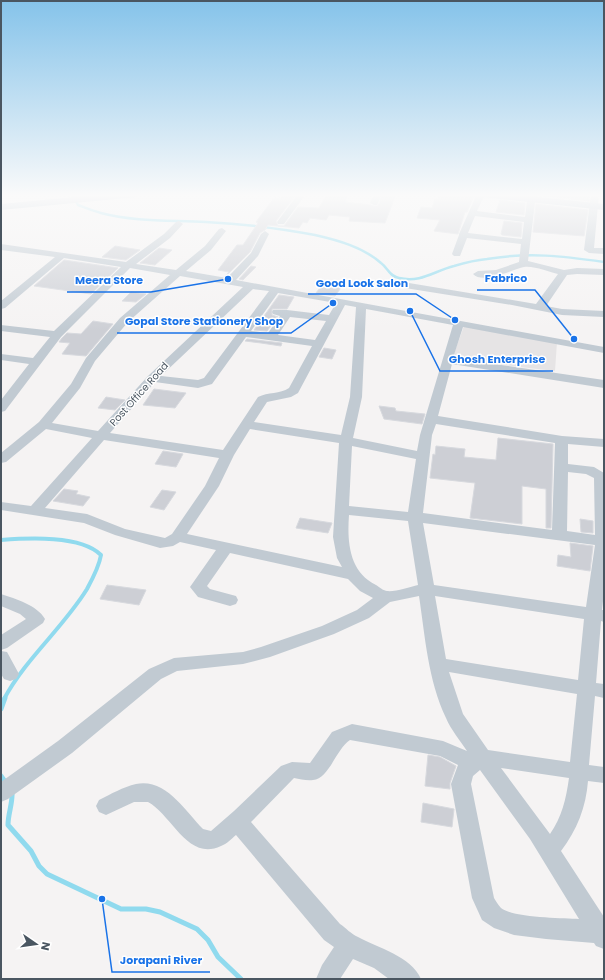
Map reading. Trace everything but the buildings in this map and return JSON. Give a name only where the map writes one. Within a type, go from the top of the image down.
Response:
[{"type":"street","points":[[3,402],[57,335],[128,265],[162,240]]},
{"type":"street","points":[[1,459],[27,439],[43,424],[76,385],[90,360],[134,310],[208,248],[215,240]]},
{"type":"street","points":[[230,281],[255,254],[262,240]]},
{"type":"street","points":[[457,254],[462,240]]},
{"type":"street","points":[[480,240],[524,253],[564,273],[577,271],[604,272]]},
{"type":"street","points":[[478,274],[497,273],[524,253],[526,240]]},
{"type":"street","points":[[592,240],[589,250],[604,251]]},
{"type":"street","points":[[1,247],[230,281],[604,350]]},
{"type":"street","points":[[1,306],[63,255]]},
{"type":"street","points":[[539,307],[548,297],[564,273]]},
{"type":"street","name":"Post Office Road","points":[[35,511],[152,378],[251,285]]},
{"type":"street","points":[[409,286],[562,312],[604,314]]},
{"type":"street","points":[[152,378],[204,384],[276,289]]},
{"type":"street","points":[[1,506],[87,519],[120,532],[160,543],[168,543],[177,538],[212,486],[227,455],[264,398],[288,395],[294,390],[342,302]]},
{"type":"street","points":[[361,305],[356,397],[346,440],[340,537],[344,558],[353,575],[366,586],[385,597]]},
{"type":"street","points":[[271,337],[282,312],[332,319]]},
{"type":"street","points":[[459,323],[426,435],[415,517],[425,589],[438,664],[450,706],[478,760],[510,794],[549,851],[602,934]]},
{"type":"street","points":[[1,328],[57,335]]},
{"type":"street","points":[[243,333],[319,344]]},
{"type":"street","points":[[1,357],[36,362]]},
{"type":"street","points":[[447,360],[604,384]]},
{"type":"street","points":[[431,419],[562,440],[604,443]]},
{"type":"street","points":[[43,424],[102,436],[227,455]]},
{"type":"street","points":[[246,425],[346,440],[372,447],[423,456]]},
{"type":"street","points":[[559,535],[562,440]]},
{"type":"street","points":[[549,851],[564,832],[572,816],[580,770],[586,688],[599,615],[603,541],[601,478],[599,474],[593,471],[561,467]]},
{"type":"street","points":[[341,510],[415,517],[603,541]]},
{"type":"street","points":[[177,538],[226,547],[353,575]]},
{"type":"street","points":[[226,547],[198,587],[204,593],[230,600]]},
{"type":"street","points":[[8,789],[112,711],[155,674],[174,665],[243,658],[264,652],[328,630],[350,620],[363,614],[385,597],[425,589],[599,615]]},
{"type":"street","points":[[1,600],[26,610],[37,619],[1,644]]},
{"type":"street","points":[[1,657],[10,674]]},
{"type":"street","points":[[438,664],[604,691]]},
{"type":"street","points":[[106,806],[131,794],[142,792],[154,795],[167,803],[196,838],[205,842],[214,840],[238,822],[288,772],[292,770],[314,772],[319,768],[337,737],[344,733],[352,732],[443,749],[478,760],[580,770],[604,775]]},
{"type":"street","points":[[478,760],[465,771],[461,784],[483,898],[487,909],[495,917],[506,922],[602,934]]},
{"type":"street","points":[[238,822],[332,932],[349,945],[382,960],[409,979]]},
{"type":"street","points":[[328,979],[330,973],[349,945]]},
{"type":"shaded area","points":[[464,326],[557,342],[555,371],[452,359]]},
{"type":"waterway","points":[[333,240],[358,248],[374,257],[393,276],[407,279],[421,278],[447,268],[470,262],[502,257],[531,255],[604,262]]},
{"type":"waterway","points":[[1,540],[54,539],[68,541],[81,544],[101,555],[94,577],[87,589],[67,617],[23,670],[4,699]]},
{"type":"waterway","points":[[1,709],[5,698]]},
{"type":"waterway","points":[[1,776],[6,783]]},
{"type":"waterway","points":[[12,791],[8,825],[31,851],[39,866],[47,874],[121,909],[146,909],[160,912],[197,929],[208,940],[218,957],[241,979]]},
{"type":"place","name":"Meera Store","points":[[228,279]]},
{"type":"place","name":"Gopal Store Stationery Shop","points":[[333,303]]},
{"type":"place","name":"Ghosh Enterprise","points":[[410,311]]},
{"type":"place","name":"Good Look Salon","points":[[455,320]]},
{"type":"place","name":"Fabrico","points":[[574,339]]},
{"type":"place","name":"Jorapani River","points":[[102,899]]}]
